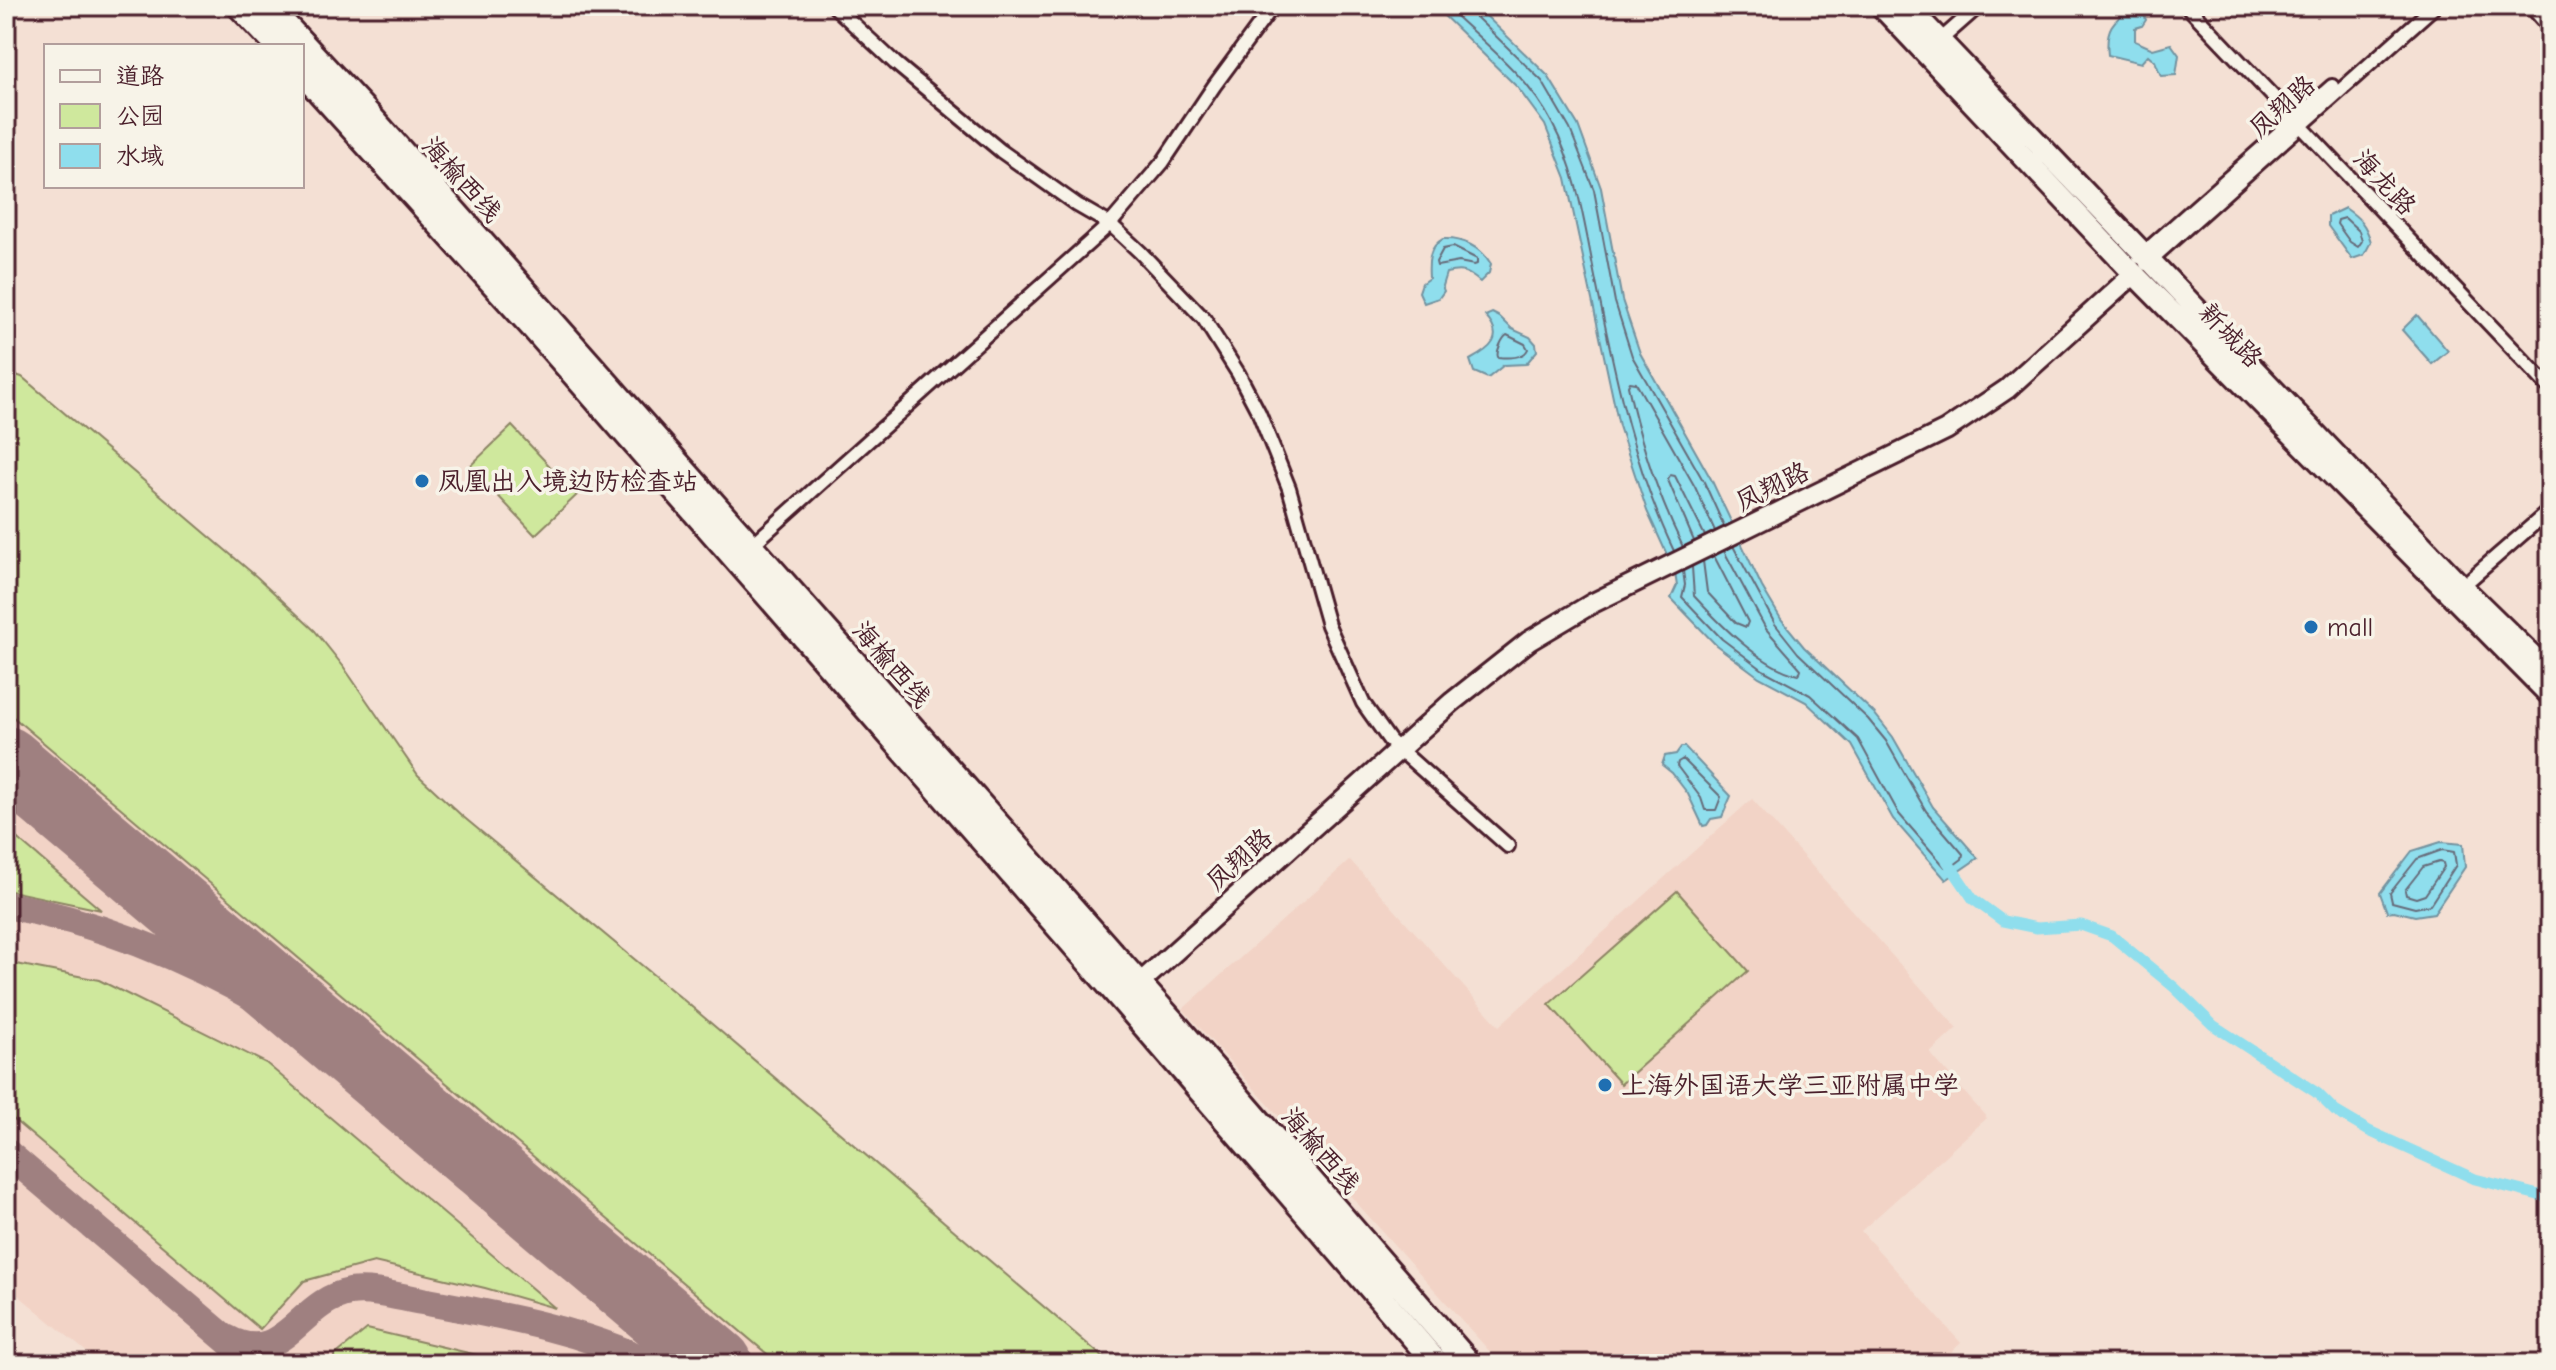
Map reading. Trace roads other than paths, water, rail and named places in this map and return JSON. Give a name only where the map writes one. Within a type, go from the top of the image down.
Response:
[{"type":"highway","points":[[240,6],[276,44]]},
{"type":"highway","name":"海榆西线","points":[[267,6],[302,44]]},
{"type":"highway","name":"海榆西线","points":[[304,46],[372,119],[540,322],[1126,987],[1469,1364]]},
{"type":"highway","name":"海榆西线","points":[[304,74],[751,546],[1126,987],[1437,1364]]},
{"type":"main road","name":"新城路","points":[[1881,6],[1933,46],[2138,264],[2456,592],[2550,695]]},
{"type":"main road","name":"新城路","points":[[1907,6],[1933,46]]},
{"type":"main road","points":[[2536,6],[2550,22]]},
{"type":"main road","name":"新城路","points":[[2456,592],[2550,673]]},
{"type":"street","points":[[834,6],[895,63],[1001,151],[1077,205],[1110,224],[1204,319],[1259,413],[1289,488],[1328,625],[1363,703],[1394,745],[1508,846]]},
{"type":"street","points":[[751,546],[1110,224],[1163,162],[1273,6]]},
{"type":"street","points":[[1933,46],[1979,6]]},
{"type":"street","name":"海龙路","points":[[2187,6],[2550,388]]},
{"type":"street","name":"凤翔路","points":[[1126,987],[1394,745],[1529,641],[1664,561],[1957,411],[1986,391],[2138,264],[2425,6]]},
{"type":"street","name":"凤翔路","points":[[2297,121],[2435,6]]},
{"type":"street","points":[[2456,592],[2550,510]]},
{"type":"water","points":[[1434,6],[1476,6],[1548,76],[1578,125],[1601,188],[1622,300],[1640,353],[1711,479],[1762,587],[1781,619],[1804,647],[1874,713],[1893,737],[1933,807],[1978,858],[1946,880],[1893,819],[1852,745],[1806,702],[1759,677],[1716,645],[1671,598],[1677,585],[1675,572],[1647,511],[1619,426],[1566,178],[1545,125],[1517,87]]},
{"type":"water","points":[[2134,6],[2142,10],[2146,20],[2142,26],[2135,28],[2135,41],[2153,49],[2171,44],[2179,55],[2176,75],[2161,76],[2155,61],[2148,55],[2141,63],[2108,55],[2109,31],[2120,16]]},
{"type":"water","points":[[2345,208],[2362,222],[2371,242],[2364,255],[2352,259],[2328,226],[2328,216]]},
{"type":"water","points":[[1443,239],[1464,242],[1476,248],[1491,264],[1489,273],[1480,282],[1464,272],[1446,273],[1442,286],[1444,291],[1439,298],[1424,303],[1419,292],[1422,283],[1429,278],[1432,251]]},
{"type":"water","points":[[1492,313],[1512,329],[1530,337],[1537,351],[1526,364],[1504,365],[1488,378],[1474,372],[1470,360],[1493,342],[1494,331],[1485,316]]},
{"type":"water","points":[[2417,315],[2448,351],[2432,364],[2402,330]]},
{"type":"water","points":[[1681,747],[1685,747],[1731,796],[1722,817],[1711,819],[1707,825],[1703,826],[1688,794],[1662,765],[1665,756],[1676,754]]},
{"type":"water","points":[[2441,842],[2463,844],[2465,867],[2434,913],[2415,916],[2387,912],[2380,893],[2412,851]]},
{"type":"waterway","points":[[1947,861],[1973,899],[2003,921],[2037,928],[2081,925],[2112,936],[2174,987],[2213,1025],[2317,1093],[2335,1111],[2369,1131],[2475,1179],[2550,1198]]},
{"type":"place","name":"凤凰出入境边防检查站","points":[[422,481]]},
{"type":"place","name":"mall","points":[[2311,627]]},
{"type":"place","name":"上海外国语大学三亚附属中学","points":[[1605,1085]]}]
